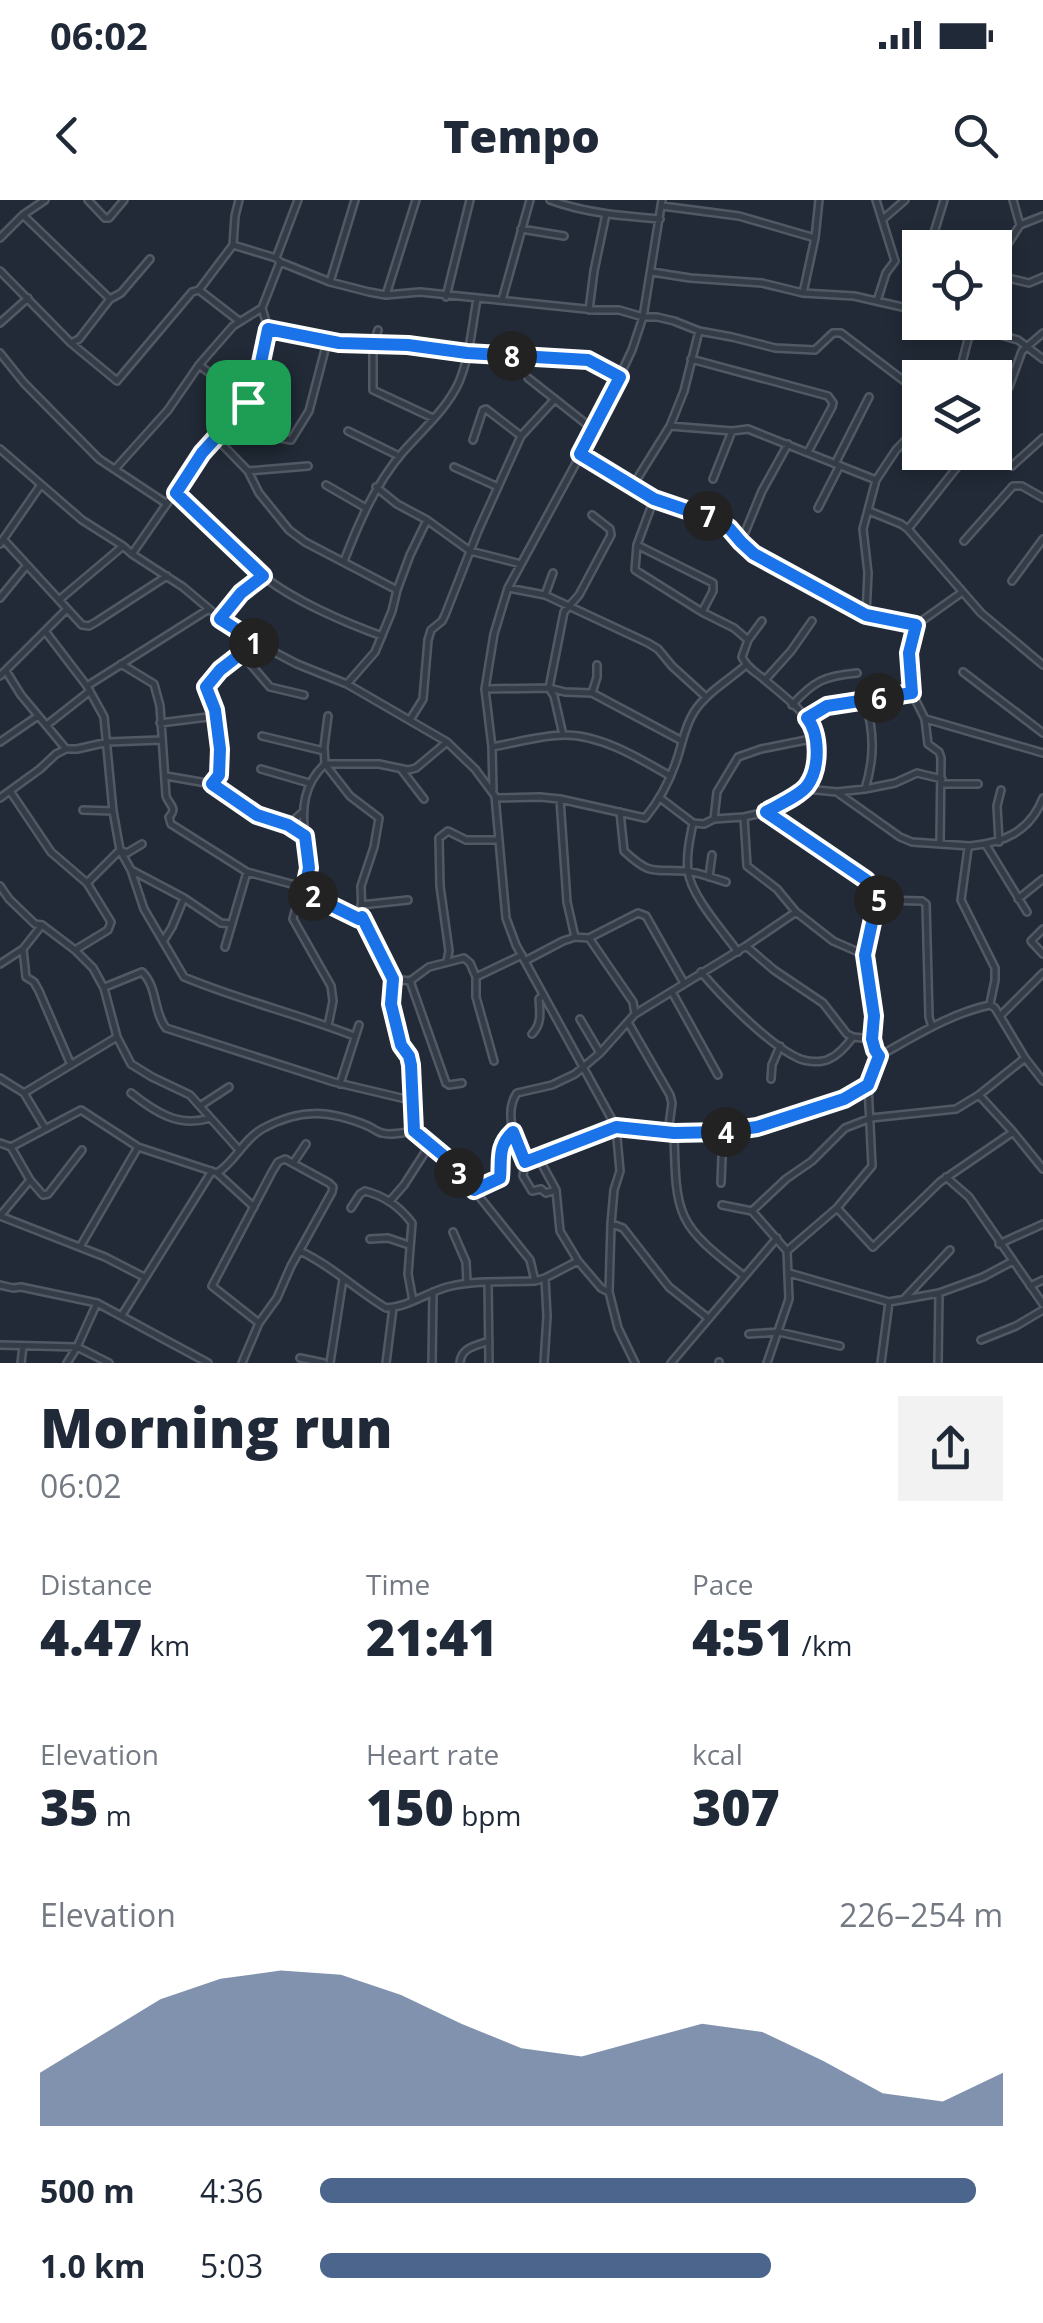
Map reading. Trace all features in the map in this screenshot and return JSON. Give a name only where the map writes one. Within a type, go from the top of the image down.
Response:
[{"type":"street","points":[[0,238],[23,214],[45,200]]},
{"type":"street","points":[[88,200],[109,218],[124,200]]},
{"type":"street","points":[[0,271],[71,343],[116,380],[192,292],[199,290],[233,245],[239,200]]},
{"type":"street","points":[[132,554],[202,453],[248,402],[256,386],[268,329],[262,308],[298,200]]},
{"type":"street","points":[[330,282],[355,200]]},
{"type":"street","points":[[386,295],[416,200]]},
{"type":"street","points":[[446,297],[470,200]]},
{"type":"street","points":[[502,300],[530,200]]},
{"type":"street","points":[[550,200],[606,214],[660,218]]},
{"type":"street","points":[[803,293],[815,238],[818,200]]},
{"type":"street","points":[[876,200],[895,262],[886,273],[877,300]]},
{"type":"street","points":[[883,219],[905,200]]},
{"type":"street","points":[[934,230],[944,200]]},
{"type":"street","points":[[1012,200],[1020,225]]},
{"type":"street","points":[[635,1363],[618,1328],[609,1292],[614,1190],[620,1171],[616,1127],[543,996],[506,918],[485,689],[494,634],[508,588],[594,430],[632,350],[643,317],[662,203],[739,216],[815,238]]},
{"type":"street","points":[[23,214],[110,300]]},
{"type":"street","points":[[589,310],[606,214]]},
{"type":"street","points":[[1012,237],[1020,225],[1043,216]]},
{"type":"street","points":[[520,229],[564,236]]},
{"type":"street","points":[[233,245],[330,282],[386,295],[420,292],[620,310],[775,348],[810,351],[841,332],[902,378]]},
{"type":"street","points":[[71,343],[79,339],[110,300],[150,260]]},
{"type":"street","points":[[651,272],[748,281],[902,306]]},
{"type":"street","points":[[1012,279],[1029,283],[1043,277]]},
{"type":"street","points":[[199,290],[239,320]]},
{"type":"street","points":[[0,323],[28,298]]},
{"type":"street","points":[[344,561],[376,487],[458,383],[477,299]]},
{"type":"street","points":[[115,469],[239,320],[262,308]]},
{"type":"street","points":[[268,329],[372,346],[408,345],[467,353],[588,360],[620,377]]},
{"type":"street","points":[[378,330],[372,346],[373,390],[433,418]]},
{"type":"street","points":[[632,487],[670,426],[684,391],[699,331]]},
{"type":"street","points":[[1012,374],[1022,351],[1043,332]]},
{"type":"street","points":[[1012,338],[1043,359]]},
{"type":"street","points":[[199,365],[248,402],[253,430],[291,440],[309,411],[327,340]]},
{"type":"street","points":[[0,353],[34,394],[99,458],[167,504]]},
{"type":"street","points":[[691,359],[828,396],[832,407],[808,452]]},
{"type":"street","points":[[528,378],[594,430]]},
{"type":"street","points":[[818,508],[869,396]]},
{"type":"street","points":[[410,720],[423,699],[431,630],[442,621],[521,436],[554,398]]},
{"type":"street","points":[[472,440],[482,410],[486,409],[521,436]]},
{"type":"street","points":[[670,426],[732,432],[748,429],[876,480]]},
{"type":"street","points":[[348,431],[399,456]]},
{"type":"street","points":[[713,479],[732,432]]},
{"type":"street","points":[[216,438],[248,471],[259,494],[289,530],[397,590]]},
{"type":"street","points":[[1012,466],[1043,438]]},
{"type":"street","points":[[741,542],[762,491],[788,444]]},
{"type":"street","points":[[866,615],[868,572],[863,529],[876,480],[902,444]]},
{"type":"street","points":[[0,449],[82,520],[167,576],[220,619],[297,664],[347,684],[447,742],[475,769],[494,796]]},
{"type":"street","points":[[580,454],[654,499],[716,520],[754,554],[866,615],[916,625]]},
{"type":"street","points":[[248,471],[308,466]]},
{"type":"street","points":[[454,467],[498,486]]},
{"type":"street","points":[[908,529],[955,470]]},
{"type":"street","points":[[326,485],[366,508]]},
{"type":"street","points":[[40,486],[1,542],[44,582],[82,626],[89,626],[167,576]]},
{"type":"street","points":[[964,542],[1012,486],[1022,486],[1043,498]]},
{"type":"street","points":[[376,487],[470,551],[521,564]]},
{"type":"street","points":[[176,493],[276,586],[344,622],[382,636]]},
{"type":"street","points":[[654,499],[634,570],[748,640]]},
{"type":"street","points":[[869,512],[908,529],[981,613],[1043,665]]},
{"type":"street","points":[[563,734],[550,688],[564,612],[579,595],[611,535],[592,516]]},
{"type":"street","points":[[347,684],[375,652],[426,520]]},
{"type":"street","points":[[1012,582],[1043,540]]},
{"type":"street","points":[[638,545],[713,583],[702,612]]},
{"type":"street","points":[[59,600],[124,546]]},
{"type":"street","points":[[0,598],[27,565]]},
{"type":"street","points":[[545,594],[553,573]]},
{"type":"street","points":[[220,619],[241,593],[263,576]]},
{"type":"street","points":[[508,588],[545,594],[658,649],[706,697]]},
{"type":"street","points":[[940,842],[939,752],[928,744],[925,719],[912,693],[909,653],[916,625],[961,592]]},
{"type":"street","points":[[48,724],[121,664],[208,609]]},
{"type":"street","points":[[66,610],[3,673],[66,748]]},
{"type":"street","points":[[762,621],[742,653],[746,665],[812,725],[815,761],[806,790]]},
{"type":"street","points":[[765,680],[812,621]]},
{"type":"street","points":[[44,631],[88,688],[104,717],[120,850],[144,909],[184,977],[354,1036]]},
{"type":"street","points":[[212,784],[220,766],[216,716],[206,687],[220,670],[256,642]]},
{"type":"street","points":[[241,653],[270,687],[304,696]]},
{"type":"street","points":[[121,664],[154,684],[166,796],[174,810],[169,818],[171,824],[247,872],[295,885],[359,919],[362,917]]},
{"type":"street","points":[[494,796],[560,799],[645,818],[670,776],[693,713],[706,697],[746,665]]},
{"type":"street","points":[[592,693],[596,666]]},
{"type":"street","points":[[963,672],[1043,733]]},
{"type":"street","points":[[792,705],[811,685],[824,678],[857,673]]},
{"type":"street","points":[[485,689],[550,688],[592,693],[682,741]]},
{"type":"street","points":[[807,718],[827,706],[912,693]]},
{"type":"street","points":[[864,789],[874,752],[865,700]]},
{"type":"street","points":[[0,742],[38,716]]},
{"type":"street","points":[[160,723],[216,716]]},
{"type":"street","points":[[328,716],[325,764],[350,796],[380,818],[361,886],[362,917],[393,979],[391,1004],[401,1045],[411,1065],[414,1131]]},
{"type":"street","points":[[925,719],[1043,753]]},
{"type":"street","points":[[492,747],[563,734],[583,737],[643,760],[670,776]]},
{"type":"street","points":[[262,736],[324,751]]},
{"type":"street","points":[[714,819],[717,792],[738,756],[816,738]]},
{"type":"street","points":[[0,798],[66,748],[161,740]]},
{"type":"street","points":[[328,1026],[333,1001],[331,986],[294,920],[309,868],[303,812],[309,783],[325,764],[416,768],[447,742]]},
{"type":"street","points":[[261,768],[309,783]]},
{"type":"street","points":[[401,769],[424,799]]},
{"type":"street","points":[[660,797],[693,823],[704,824],[714,819],[766,812],[806,790],[864,789],[918,774],[978,784]]},
{"type":"street","points":[[166,776],[212,784],[257,815],[288,825],[305,836]]},
{"type":"street","points":[[999,842],[996,806],[1000,790]]},
{"type":"street","points":[[10,792],[51,852],[87,883],[111,922],[110,928],[75,950]]},
{"type":"street","points":[[837,792],[912,842],[970,846],[1010,837],[1033,816],[1043,798]]},
{"type":"street","points":[[560,799],[567,902],[575,937]]},
{"type":"street","points":[[83,810],[113,811]]},
{"type":"street","points":[[288,825],[303,812]]},
{"type":"street","points":[[620,812],[624,850],[638,864],[656,872],[688,871],[726,882]]},
{"type":"street","points":[[766,812],[876,890],[879,900],[865,955],[874,1016],[872,1039],[879,1056]]},
{"type":"street","points":[[744,817],[747,866],[834,941],[865,955]]},
{"type":"street","points":[[693,823],[688,871],[692,886],[738,952]]},
{"type":"street","points":[[447,961],[439,838],[448,831],[466,840],[499,840]]},
{"type":"street","points":[[120,850],[127,852],[142,844]]},
{"type":"street","points":[[986,845],[1027,912]]},
{"type":"street","points":[[970,846],[961,900],[995,968],[990,1005]]},
{"type":"street","points":[[87,883],[120,850]]},
{"type":"street","points":[[709,877],[712,855]]},
{"type":"street","points":[[131,870],[220,922],[232,924]]},
{"type":"street","points":[[224,947],[247,872]]},
{"type":"street","points":[[1018,899],[1043,879]]},
{"type":"street","points":[[0,886],[35,924],[75,950],[92,968],[104,988],[118,1037],[131,1064],[190,1096],[239,1150]]},
{"type":"street","points":[[164,940],[184,898]]},
{"type":"street","points":[[361,905],[408,900]]},
{"type":"street","points":[[879,900],[926,904],[932,1028]]},
{"type":"street","points":[[556,1190],[532,1191],[524,1176],[525,1162],[510,1119],[512,1102],[518,1093],[552,1085],[583,1068],[635,1014],[796,912]]},
{"type":"street","points":[[476,977],[563,941],[589,938],[642,913],[684,983]]},
{"type":"street","points":[[0,964],[23,949],[42,925]]},
{"type":"street","points":[[1043,929],[1031,941],[1043,954]]},
{"type":"street","points":[[589,938],[634,1002],[635,1014]]},
{"type":"street","points":[[746,946],[823,1003],[853,1038],[872,1039]]},
{"type":"street","points":[[23,949],[26,977],[40,991],[71,1065]]},
{"type":"street","points":[[449,951],[458,958]]},
{"type":"street","points":[[393,979],[410,981],[429,967],[464,958],[476,977],[476,997],[494,1062]]},
{"type":"street","points":[[104,988],[142,972],[148,978],[158,1020],[166,1028],[340,1084],[414,1101]]},
{"type":"street","points":[[701,972],[722,996],[796,1057],[829,1060],[853,1038]]},
{"type":"street","points":[[1000,1016],[1043,973]]},
{"type":"street","points":[[410,981],[446,1083],[462,1083]]},
{"type":"street","points":[[672,992],[718,1075]]},
{"type":"street","points":[[532,1034],[538,1028],[539,999],[543,996]]},
{"type":"street","points":[[787,1251],[837,1208],[872,1166],[868,1085],[879,1056],[932,1028],[990,1005],[1043,1081]]},
{"type":"street","points":[[580,1019],[600,1054]]},
{"type":"street","points":[[629,1024],[670,1095],[680,1209],[689,1227],[710,1250],[744,1276]]},
{"type":"street","points":[[340,1084],[359,1025]]},
{"type":"street","points":[[24,1093],[118,1037]]},
{"type":"street","points":[[771,1079],[780,1046]]},
{"type":"street","points":[[752,1211],[845,1128],[872,1118],[956,1109],[1025,1058]]},
{"type":"street","points":[[1036,1072],[1043,1067]]},
{"type":"street","points":[[0,1078],[24,1093],[46,1128]]},
{"type":"street","points":[[525,1162],[616,1127],[671,1133],[757,1127],[844,1099],[868,1085]]},
{"type":"street","points":[[200,1106],[229,1087]]},
{"type":"street","points":[[131,1093],[172,1118],[198,1122],[210,1118]]},
{"type":"street","points":[[979,1094],[1043,1169]]},
{"type":"street","points":[[0,1143],[11,1146],[80,1110],[138,1147],[215,1172],[254,1207]]},
{"type":"street","points":[[122,1316],[215,1172],[229,1164],[259,1130],[317,1112],[382,1133],[414,1131],[474,1190],[530,1260],[535,1280]]},
{"type":"street","points":[[474,1190],[500,1178],[500,1151],[513,1132]]},
{"type":"street","points":[[721,1183],[722,1132]]},
{"type":"street","points":[[837,1208],[873,1248],[946,1177],[1014,1132]]},
{"type":"street","points":[[294,1162],[306,1144]]},
{"type":"street","points":[[390,1201],[430,1144]]},
{"type":"street","points":[[11,1146],[30,1180],[43,1194],[48,1194],[82,1150]]},
{"type":"street","points":[[80,1247],[138,1147]]},
{"type":"street","points":[[538,1158],[556,1190],[560,1231],[578,1261],[609,1292]]},
{"type":"street","points":[[242,1363],[259,1323],[277,1298],[332,1187],[285,1159],[278,1162],[212,1286],[259,1323]]},
{"type":"street","points":[[946,1177],[968,1197],[1043,1307],[1016,1326],[981,1340]]},
{"type":"street","points":[[30,1180],[0,1216],[106,1257],[145,1278]]},
{"type":"street","points":[[350,1208],[366,1192],[390,1201],[412,1223],[408,1274],[412,1302]]},
{"type":"street","points":[[722,1205],[752,1211],[787,1251],[789,1298],[767,1363]]},
{"type":"street","points":[[611,1224],[623,1228],[659,1276],[708,1318]]},
{"type":"street","points":[[1000,1244],[1043,1224]]},
{"type":"street","points":[[454,1232],[466,1262],[467,1283]]},
{"type":"street","points":[[370,1239],[388,1238],[409,1246]]},
{"type":"street","points":[[671,1363],[777,1238]]},
{"type":"street","points":[[902,1301],[950,1250]]},
{"type":"street","points":[[300,1251],[325,1263],[386,1308],[467,1283],[545,1278],[578,1261]]},
{"type":"street","points":[[789,1273],[889,1302],[938,1294],[1013,1261]]},
{"type":"street","points":[[544,1363],[545,1278]]},
{"type":"street","points":[[300,1358],[327,1363],[343,1279]]},
{"type":"street","points":[[1030,1286],[1043,1280]]},
{"type":"street","points":[[488,1283],[489,1363]]},
{"type":"street","points":[[0,1285],[97,1303],[208,1363]]},
{"type":"street","points":[[432,1363],[433,1292]]},
{"type":"street","points":[[938,1294],[938,1363]]},
{"type":"street","points":[[881,1363],[889,1302]]},
{"type":"street","points":[[67,1363],[97,1303]]},
{"type":"street","points":[[386,1363],[393,1308]]},
{"type":"street","points":[[750,1334],[779,1332],[840,1346]]},
{"type":"street","points":[[460,1363],[467,1348],[489,1341]]},
{"type":"street","points":[[0,1344],[77,1347],[104,1362]]},
{"type":"street","points":[[21,1363],[23,1346]]},
{"type":"route","points":[[268,329],[339,343],[588,360],[620,377],[580,454],[654,499],[716,520],[754,554],[866,615],[916,625],[909,653],[912,693],[827,706],[807,718],[817,748],[806,790],[766,812],[866,880],[878,895],[865,955],[874,1016],[872,1039],[879,1056],[868,1085],[844,1099],[757,1127],[674,1133],[616,1127],[525,1162],[513,1132],[500,1151],[500,1178],[474,1190],[444,1156],[414,1131],[411,1065],[401,1045],[391,1004],[393,979],[362,917],[359,919],[304,892],[309,868],[305,836],[288,825],[257,815],[212,784],[219,775],[220,749],[215,710],[206,687],[220,670],[256,642],[220,619],[241,593],[263,576],[176,493],[202,453],[248,402],[256,386],[268,329]]}]
